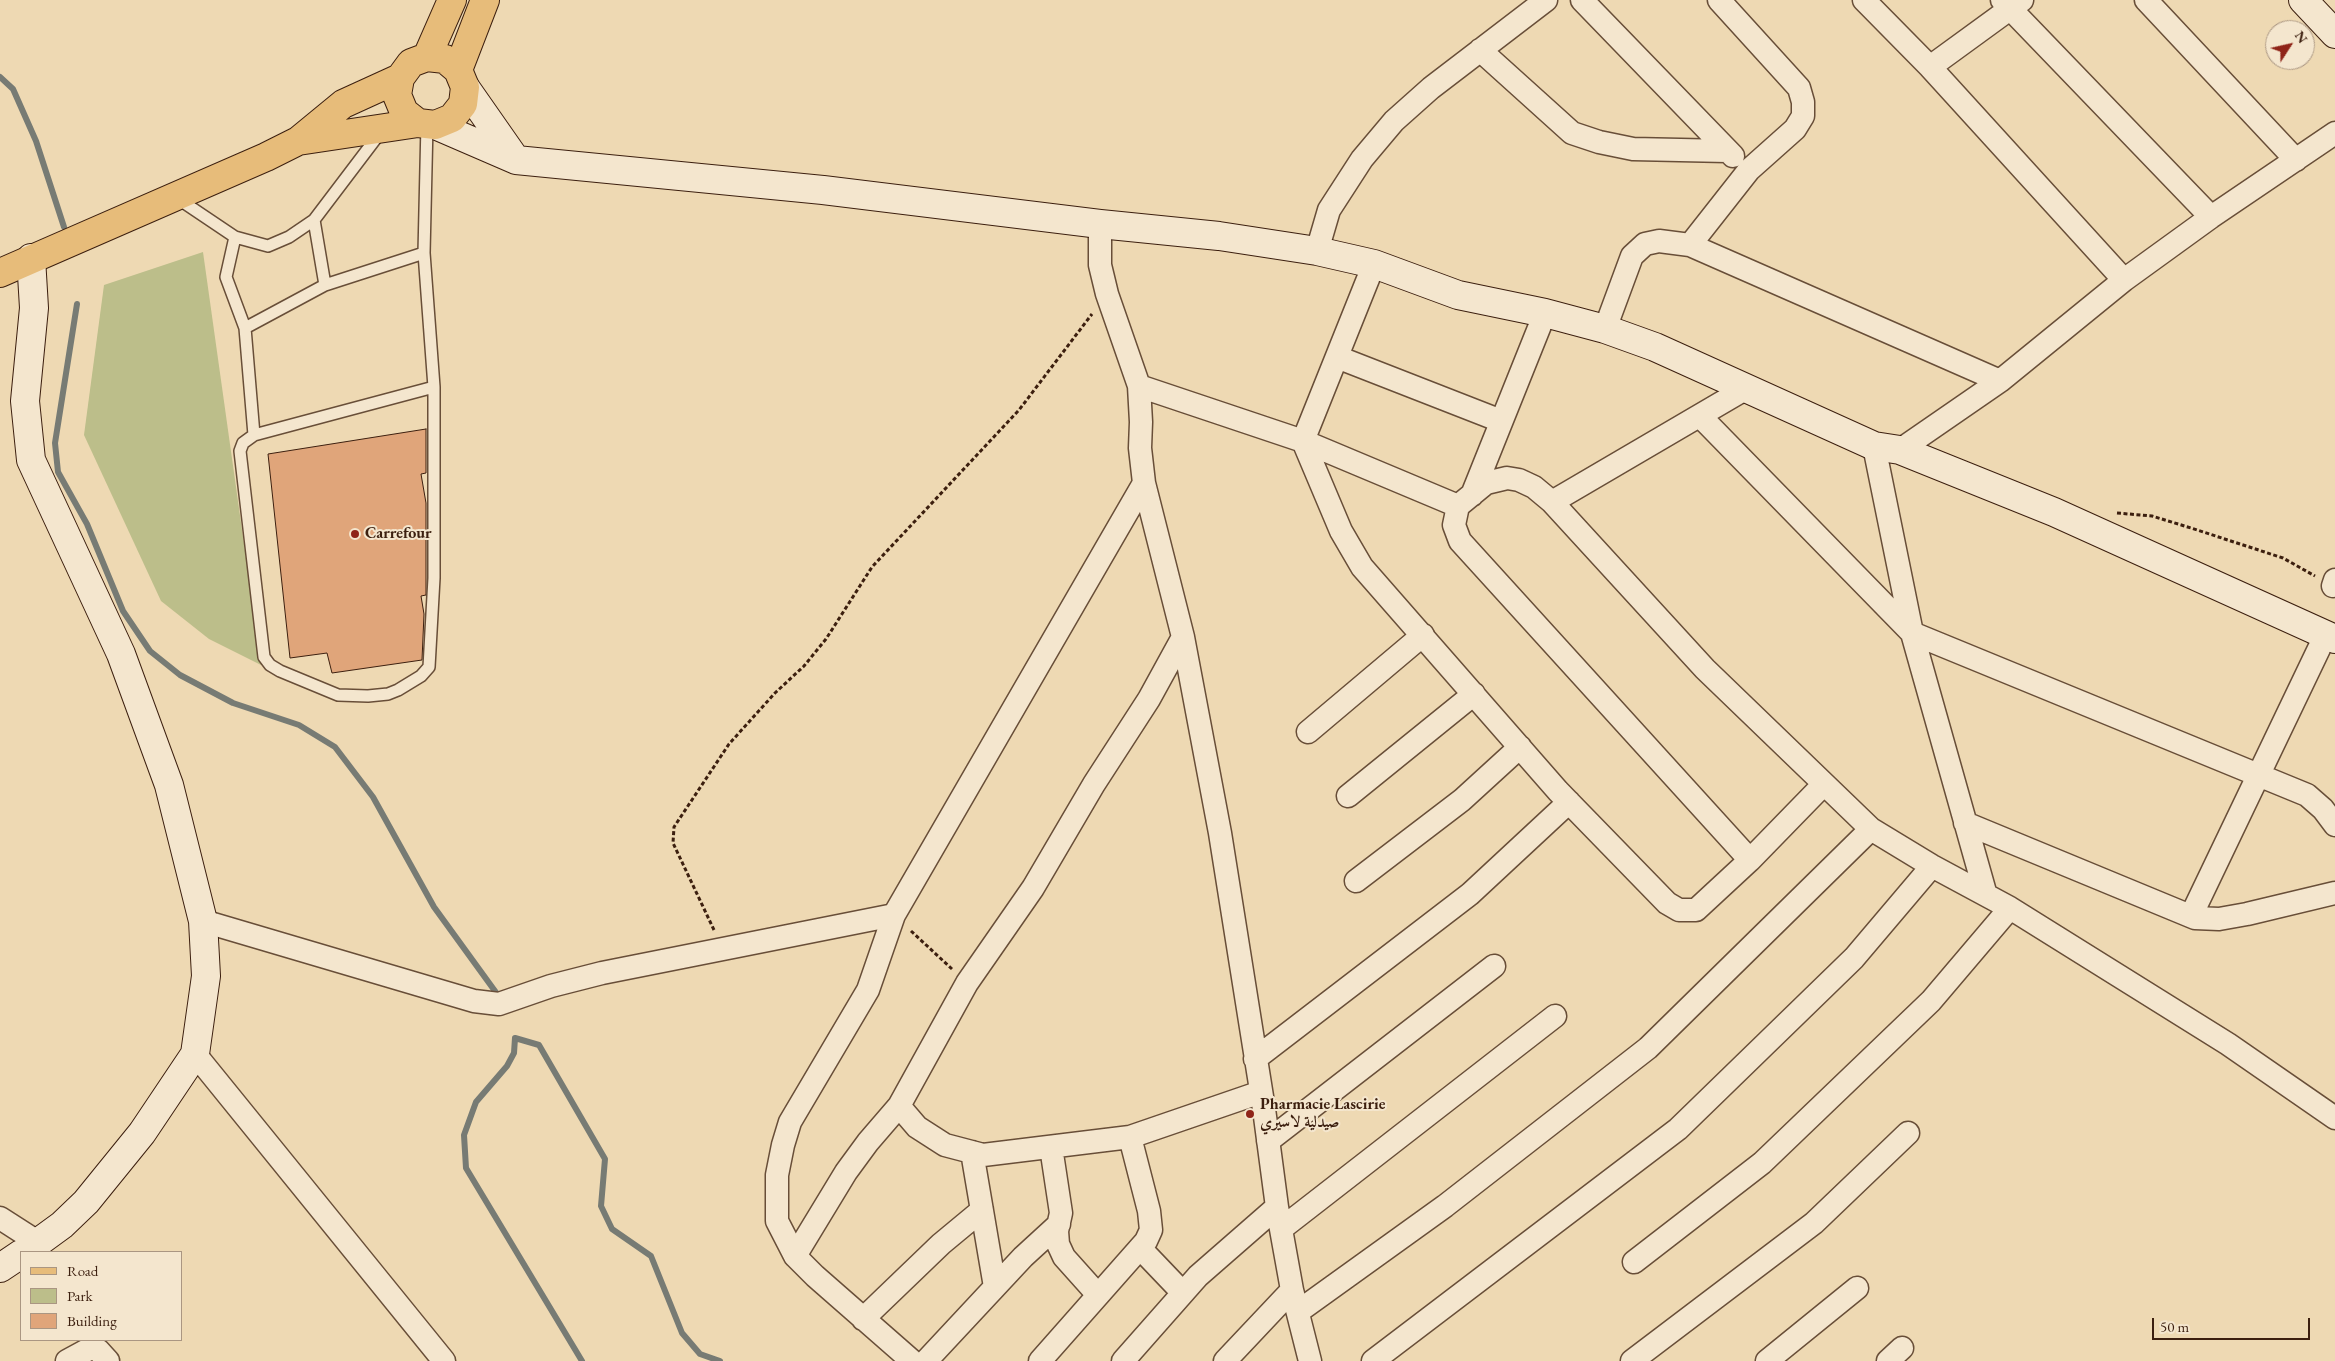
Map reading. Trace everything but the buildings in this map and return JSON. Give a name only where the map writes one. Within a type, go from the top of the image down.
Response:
[{"type":"main road","points":[[427,57],[452,0]]},
{"type":"main road","points":[[298,141],[384,128],[427,124],[452,118],[463,104],[462,79],[485,0]]},
{"type":"main road","points":[[427,124],[404,112],[397,95],[400,78],[410,64],[427,57],[445,59],[462,79]]},
{"type":"main road","points":[[0,273],[266,157],[298,141],[342,104],[400,78]]},
{"type":"street","points":[[1317,251],[1329,210],[1362,159],[1394,121],[1430,88],[1546,0]]},
{"type":"street","points":[[1582,0],[1727,151],[1749,170]]},
{"type":"street","points":[[1690,245],[1749,170],[1795,129],[1803,116],[1803,102],[1799,88],[1719,0]]},
{"type":"street","points":[[1864,0],[1930,67],[2124,280]]},
{"type":"street","points":[[2146,0],[2296,160]]},
{"type":"street","points":[[2303,0],[2335,34]]},
{"type":"street","points":[[1930,67],[2011,3],[2211,217]]},
{"type":"street","points":[[1480,50],[1572,133],[1599,142],[1634,149],[1727,151]]},
{"type":"street","points":[[462,79],[516,160]]},
{"type":"street","points":[[427,124],[516,160],[823,190],[1100,224],[1219,236],[1317,251],[1374,264],[1458,295],[1545,313],[1605,329],[1655,347],[1745,389],[1887,448],[2054,512],[2330,636],[2258,773],[2191,916]]},
{"type":"street","points":[[1887,448],[2000,381],[2124,280],[2211,217],[2335,133]]},
{"type":"street","points":[[1100,224],[1100,264],[1107,294],[1139,386],[1140,448],[1144,483],[1183,637],[1220,833],[1254,1059],[1261,1092],[1277,1208],[1292,1290],[1310,1361]]},
{"type":"street","points":[[1605,329],[1632,256],[1645,244],[1659,241],[1690,245],[2000,381]]},
{"type":"street","points":[[0,1218],[28,1250],[86,1202],[142,1132],[195,1054],[206,976],[203,921],[169,785],[124,664],[31,460],[25,401],[34,308],[31,258]]},
{"type":"street","points":[[1374,264],[1303,441],[1342,531],[1362,567],[1570,802],[1667,903],[1679,910],[1696,910],[1750,860],[1824,784]]},
{"type":"street","points":[[1545,313],[1501,421],[1454,525],[1460,540],[1750,860]]},
{"type":"street","points":[[1337,357],[1501,421]]},
{"type":"street","points":[[1139,386],[1303,441],[1465,501]]},
{"type":"street","points":[[1552,502],[1745,389]]},
{"type":"street","points":[[1700,416],[1912,634],[2258,773],[2307,795],[2323,809],[2335,825]]},
{"type":"street","points":[[1887,448],[1912,634],[1985,892]]},
{"type":"street","points":[[1465,501],[1486,483],[1506,478],[1519,480],[1534,487],[1552,502],[1705,669],[1871,829],[1932,866],[1985,892],[2228,1044],[2335,1118]]},
{"type":"street","points":[[912,1361],[795,1256],[777,1221],[777,1175],[783,1145],[790,1122],[868,990],[894,914],[1144,483]]},
{"type":"street","points":[[1308,732],[1423,635]]},
{"type":"street","points":[[795,1256],[846,1172],[868,1142],[899,1106],[968,983],[1033,888],[1094,784],[1150,699],[1183,637]]},
{"type":"street","points":[[1348,796],[1474,694]]},
{"type":"street","points":[[1356,880],[1462,800],[1520,747]]},
{"type":"street","points":[[1254,1059],[1470,894],[1570,802]]},
{"type":"street","points":[[1965,823],[2191,916],[2211,919],[2228,918],[2335,893]]},
{"type":"street","points":[[1298,1311],[1445,1206],[1648,1048],[1871,829]]},
{"type":"street","points":[[1373,1361],[1678,1129],[1854,958],[1932,866]]},
{"type":"street","points":[[1634,1262],[1762,1162],[1931,1001],[2010,908]]},
{"type":"street","points":[[203,921],[474,1001],[499,1004],[537,991],[602,974],[894,914]]},
{"type":"street","points":[[1268,1141],[1494,966]]},
{"type":"street","points":[[1281,1229],[1555,1016]]},
{"type":"street","points":[[195,1054],[444,1361]]},
{"type":"street","points":[[899,1106],[917,1127],[945,1145],[983,1155],[1130,1137],[1261,1092]]},
{"type":"street","points":[[1632,1361],[1814,1223],[1908,1133]]},
{"type":"street","points":[[1040,1361],[1146,1241],[1151,1230],[1130,1137]]},
{"type":"street","points":[[1051,1147],[1062,1213],[1059,1224],[1058,1244],[1064,1257],[1098,1295]]},
{"type":"street","points":[[972,1152],[995,1287]]},
{"type":"street","points":[[1123,1361],[1183,1293],[1219,1257],[1277,1208]]},
{"type":"street","points":[[863,1319],[941,1244],[982,1210]]},
{"type":"street","points":[[926,1361],[995,1287],[1059,1224]]},
{"type":"street","points":[[1140,1248],[1183,1293]]},
{"type":"street","points":[[0,1268],[20,1255]]},
{"type":"street","points":[[1767,1361],[1857,1288]]},
{"type":"street","points":[[1226,1361],[1292,1290]]},
{"type":"street","points":[[68,1361],[91,1348],[98,1350],[108,1361]]},
{"type":"lane","points":[[427,124],[424,253],[434,387],[434,578],[430,667],[411,682],[388,694],[368,696],[338,695],[280,671],[270,665],[264,657],[240,461],[240,451],[243,443],[254,435],[434,387]]},
{"type":"lane","points":[[175,197],[234,236],[268,246],[289,236],[314,220],[384,128]]},
{"type":"lane","points":[[314,220],[325,285]]},
{"type":"lane","points":[[234,236],[226,277],[245,328],[254,435]]},
{"type":"lane","points":[[245,328],[325,285],[424,253]]},
{"type":"path","points":[[724,949],[673,843],[674,827],[729,744],[774,693],[804,666],[826,639],[872,567],[1019,410],[1107,294]]},
{"type":"path","points":[[2111,512],[2152,516],[2217,536],[2283,558],[2334,583]]},
{"type":"path","points":[[894,914],[968,983]]},
{"type":"green space","points":[[203,252],[261,665],[209,639],[161,601],[84,435],[104,285]]},
{"type":"waterway","points":[[0,77],[13,89],[36,141],[64,227]]},
{"type":"waterway","points":[[77,304],[55,443],[58,472],[87,524],[123,611],[150,651],[180,675],[233,703],[299,725],[335,747],[373,797],[434,907],[500,998]]},
{"type":"waterway","points":[[582,1361],[466,1168],[464,1135],[476,1102],[507,1066],[514,1053],[515,1038],[539,1045],[605,1159],[601,1206],[612,1229],[651,1256],[682,1333],[700,1354],[720,1361]]},
{"type":"place","name":"Carrefour","points":[[355,534]]},
{"type":"place","name":"Pharmacie Lascirie صيدلية لاسيري","points":[[1250,1114]]}]
